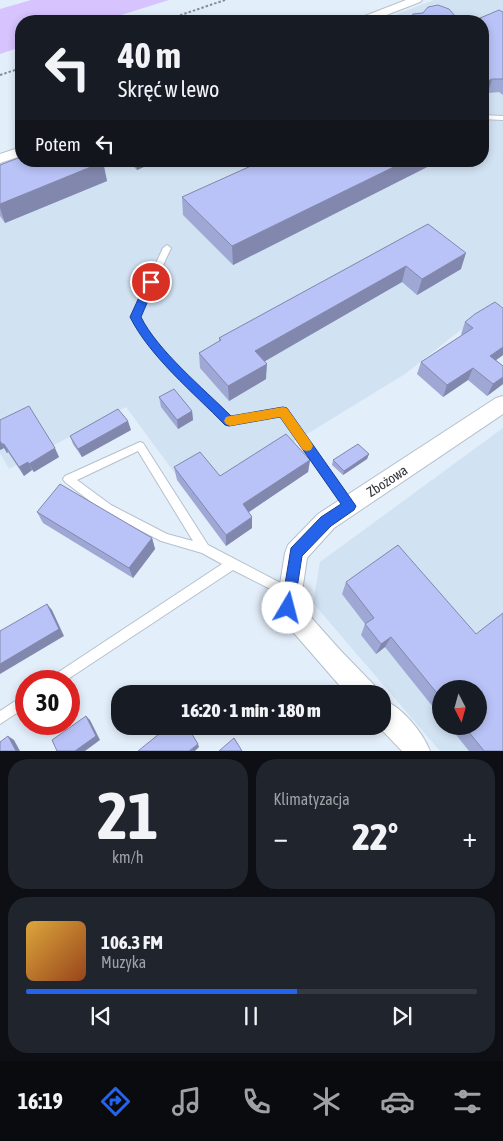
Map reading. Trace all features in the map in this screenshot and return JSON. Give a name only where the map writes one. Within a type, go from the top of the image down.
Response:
[{"type":"street","points":[[377,15],[416,0]]},
{"type":"street","points":[[0,159],[15,153]]},
{"type":"street","name":"Zbożowa","points":[[356,685],[332,660],[288,608],[296,553],[326,521],[503,404]]},
{"type":"street","points":[[391,721],[414,744],[418,751]]},
{"type":"lane","points":[[489,117],[503,118]]},
{"type":"lane","points":[[167,248],[135,317],[142,329],[161,352],[229,421],[283,412],[349,506]]},
{"type":"lane","points":[[204,549],[140,446],[68,479],[107,508],[164,538],[204,549],[290,594]]},
{"type":"lane","points":[[72,670],[232,564]]},
{"type":"lane","points":[[0,718],[15,708]]},
{"type":"path","points":[[181,15],[225,0]]},
{"type":"path","points":[[0,75],[15,70]]},
{"type":"shaded area","points":[[31,0],[169,0],[121,15],[15,15],[15,49],[0,54],[0,9]]},
{"type":"shaded area","points":[[434,0],[503,0],[503,305],[467,325],[405,374],[196,502],[126,407],[9,469],[0,453],[0,171],[15,165],[15,167],[489,167],[489,15],[395,15]]},
{"type":"shaded area","points":[[503,428],[503,743],[494,751],[440,751],[391,694],[391,685],[383,685],[313,603],[320,562]]},
{"type":"building","points":[[438,5],[449,9],[454,15],[412,15],[423,13],[428,7]]},
{"type":"building","points":[[499,10],[503,12],[503,79],[489,80],[489,15],[487,15]]},
{"type":"building","points":[[15,159],[15,167],[91,167],[0,204],[0,165]]},
{"type":"building","points":[[249,167],[394,167],[232,246],[182,197]]},
{"type":"building","points":[[428,224],[466,253],[422,279],[406,266],[255,351],[267,364],[228,386],[199,353],[221,340],[219,338]]},
{"type":"building","points":[[495,302],[503,308],[503,347],[490,356],[503,366],[503,377],[493,384],[473,368],[447,385],[421,362],[473,328],[465,322]]},
{"type":"building","points":[[174,389],[192,411],[177,420],[159,397]]},
{"type":"building","points":[[29,406],[55,448],[29,464],[28,462],[19,467],[0,441],[0,420]]},
{"type":"building","points":[[118,409],[128,421],[78,449],[70,436]]},
{"type":"building","points":[[286,434],[310,460],[243,504],[252,517],[226,535],[174,467],[200,452],[220,476]]},
{"type":"building","points":[[358,444],[369,454],[344,471],[333,460]]},
{"type":"building","points":[[60,484],[152,538],[129,568],[37,512]]},
{"type":"building","points":[[398,545],[476,634],[503,613],[503,751],[484,751],[471,735],[488,735],[488,680],[432,680],[432,687],[391,637],[381,644],[365,624],[374,618],[346,582]]},
{"type":"building","points":[[47,604],[59,629],[0,664],[0,631]]},
{"type":"building","points":[[86,716],[96,736],[75,751],[57,751],[52,740],[59,735],[80,735],[80,720]]},
{"type":"building","points":[[158,735],[192,735],[198,744],[189,751],[138,751]]},
{"type":"building","points":[[8,736],[16,751],[0,751],[0,742]]},
{"type":"building","points":[[234,738],[242,751],[219,751]]},
{"type":"slow traffic","points":[[230,421],[283,412],[307,446]]},
{"type":"route","points":[[151,282],[135,317],[142,329],[161,352],[229,421],[283,412],[349,506],[326,521],[296,553],[288,608]]}]
